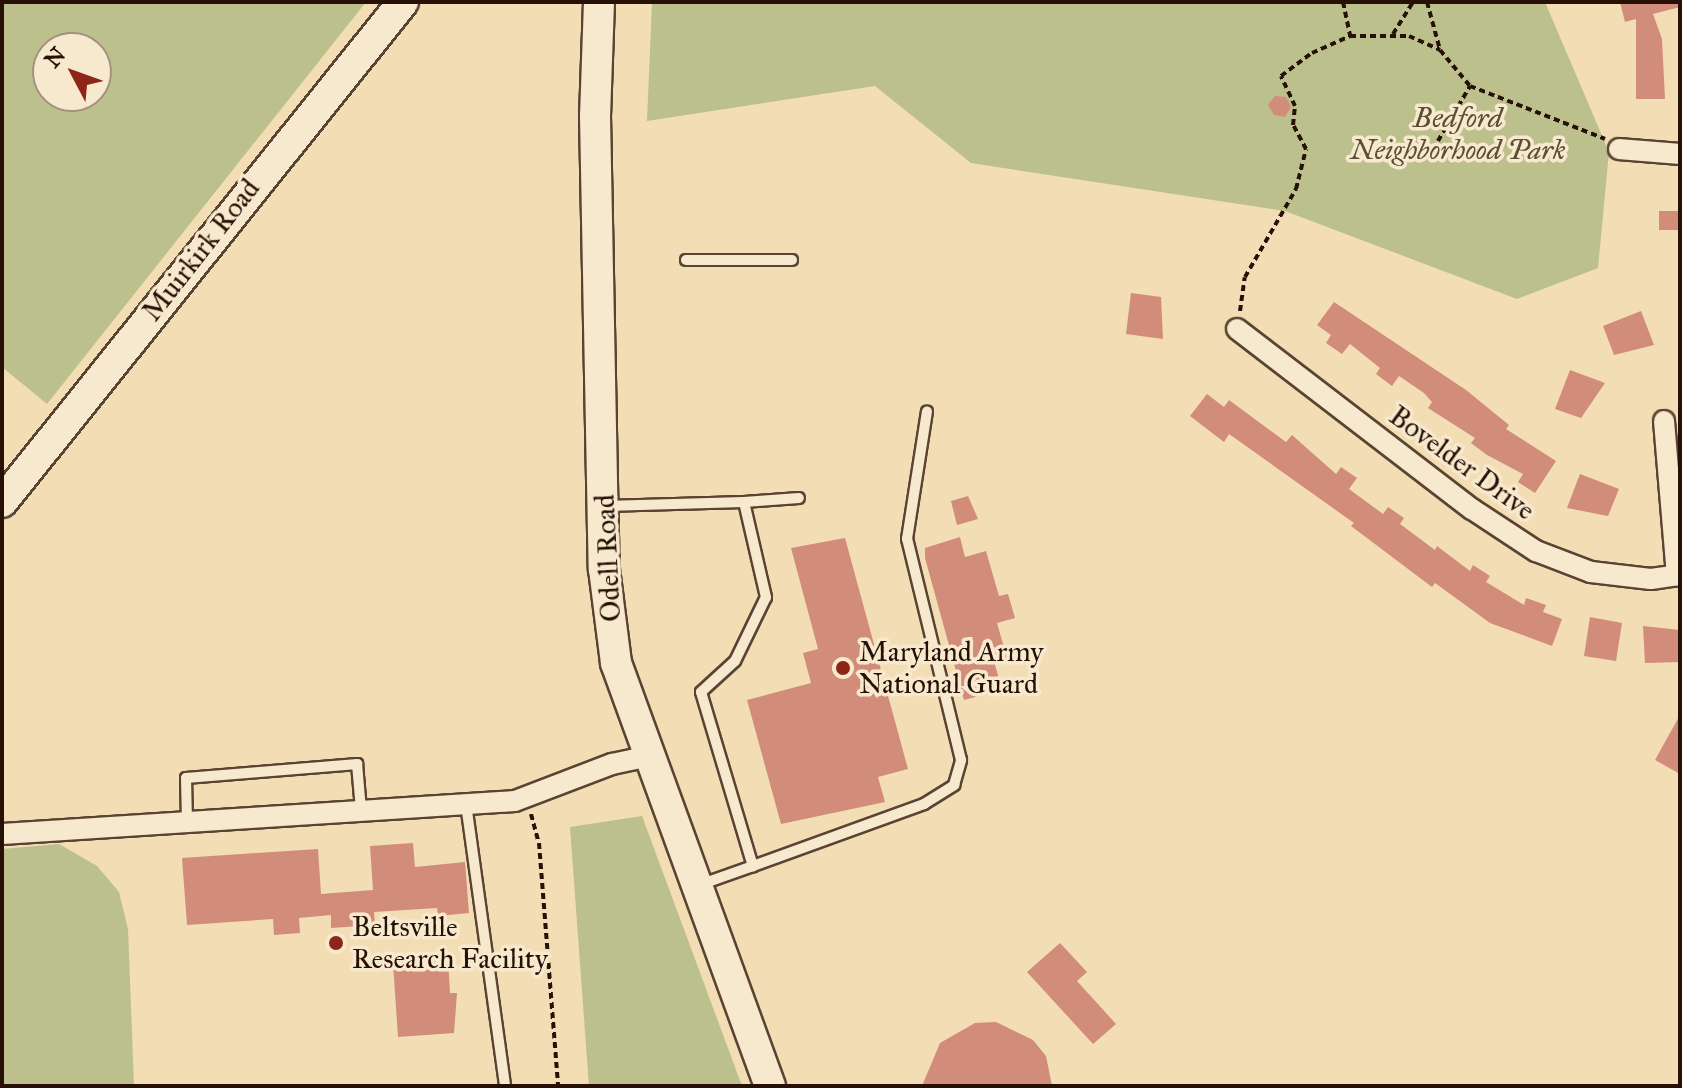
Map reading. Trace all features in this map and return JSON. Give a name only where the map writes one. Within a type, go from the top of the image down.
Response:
[{"type":"street","name":"Muirkirk Road","points":[[2,502],[403,2]]},
{"type":"street","name":"Odell Road","points":[[599,2],[595,116],[604,569],[616,663],[646,757],[770,1086]]},
{"type":"street","points":[[1619,149],[1680,154]]},
{"type":"street","name":"Bovelder Drive","points":[[1237,329],[1472,509],[1536,551],[1591,572],[1651,579],[1678,575]]},
{"type":"street","points":[[1664,421],[1678,575]]},
{"type":"street","points":[[2,834],[524,798],[612,764],[646,757]]},
{"type":"lane","points":[[686,260],[792,260]]},
{"type":"lane","points":[[694,886],[924,804],[954,785],[961,760],[907,539],[927,412]]},
{"type":"lane","points":[[605,506],[799,498]]},
{"type":"lane","points":[[744,502],[766,597],[735,661],[701,692],[753,866]]},
{"type":"lane","points":[[187,822],[186,778],[357,764],[361,810]]},
{"type":"lane","points":[[466,804],[505,1086]]},
{"type":"path","points":[[1343,2],[1350,36]]},
{"type":"path","points":[[1393,34],[1413,2]]},
{"type":"path","points":[[1427,2],[1440,50],[1470,86],[1559,117],[1619,149]]},
{"type":"path","points":[[1237,329],[1245,277],[1296,189],[1306,149],[1293,125],[1295,106],[1281,76],[1312,53],[1350,36],[1393,34],[1440,50]]},
{"type":"path","points":[[1438,141],[1470,86]]},
{"type":"path","points":[[524,798],[539,843],[558,1086]]},
{"type":"green space","points":[[2,2],[366,2],[47,404],[2,367]]},
{"type":"green space","name":"Bedford Neighborhood Park","points":[[652,2],[1545,2],[1609,152],[1598,268],[1517,299],[1285,211],[971,163],[875,86],[647,121]]},
{"type":"green space","points":[[642,816],[742,1086],[589,1086],[570,827]]},
{"type":"green space","points":[[59,844],[97,866],[119,892],[128,929],[134,1086],[2,1086],[2,849]]},
{"type":"building","points":[[1620,2],[1679,2],[1680,7],[1653,14],[1662,39],[1665,99],[1636,99],[1636,19],[1625,22]]},
{"type":"building","points":[[1275,96],[1286,97],[1291,107],[1285,117],[1274,115],[1268,105]]},
{"type":"building","points":[[1659,211],[1680,211],[1680,230],[1659,230]]},
{"type":"building","points":[[1131,293],[1161,297],[1163,339],[1126,334]]},
{"type":"building","points":[[1334,302],[1466,390],[1509,425],[1506,429],[1556,461],[1535,493],[1518,482],[1523,474],[1487,455],[1471,443],[1475,438],[1428,408],[1432,402],[1424,393],[1399,376],[1392,386],[1376,374],[1380,368],[1350,344],[1342,354],[1326,343],[1331,335],[1317,325]]},
{"type":"building","points":[[1641,311],[1654,345],[1614,355],[1603,326]]},
{"type":"building","points":[[1570,370],[1605,383],[1581,418],[1555,409]]},
{"type":"building","points":[[1207,394],[1224,407],[1229,400],[1286,442],[1292,435],[1336,474],[1341,467],[1357,478],[1349,489],[1383,514],[1388,507],[1404,518],[1400,524],[1435,550],[1437,546],[1470,571],[1473,565],[1490,576],[1486,582],[1524,605],[1526,598],[1546,605],[1543,612],[1562,619],[1552,646],[1490,623],[1435,583],[1432,587],[1351,526],[1354,523],[1229,434],[1224,442],[1190,416]]},
{"type":"building","points":[[1580,474],[1619,489],[1608,516],[1567,508]]},
{"type":"building","points":[[968,496],[978,519],[957,525],[951,501]]},
{"type":"building","points":[[960,537],[965,557],[986,551],[999,596],[1008,594],[1015,618],[997,623],[1007,658],[994,661],[1002,690],[964,700],[925,558],[925,548]]},
{"type":"building","name":"Maryland Army National Guard","points":[[845,538],[908,769],[878,777],[885,802],[781,824],[747,700],[811,683],[803,653],[818,649],[791,548]]},
{"type":"building","points":[[1590,617],[1622,623],[1616,661],[1584,656]]},
{"type":"building","points":[[1643,626],[1680,630],[1680,662],[1645,663]]},
{"type":"building","points":[[1680,715],[1680,774],[1655,760]]},
{"type":"building","name":"Beltsville Research Facility","points":[[413,843],[415,867],[465,862],[469,913],[438,916],[437,908],[374,912],[375,925],[331,928],[331,915],[299,918],[300,933],[274,935],[273,919],[187,925],[182,858],[318,849],[321,894],[373,890],[370,846]]},
{"type":"building","points":[[1060,943],[1087,972],[1077,981],[1116,1024],[1093,1044],[1027,972]]},
{"type":"building","points":[[448,959],[450,993],[457,993],[454,1033],[398,1037],[393,963]]},
{"type":"building","points":[[996,1022],[1033,1040],[1046,1056],[1052,1086],[922,1086],[940,1043],[975,1023]]},
{"type":"place","name":"Maryland Army National Guard","points":[[843,668]]},
{"type":"place","name":"Beltsville Research Facility","points":[[336,943]]}]
